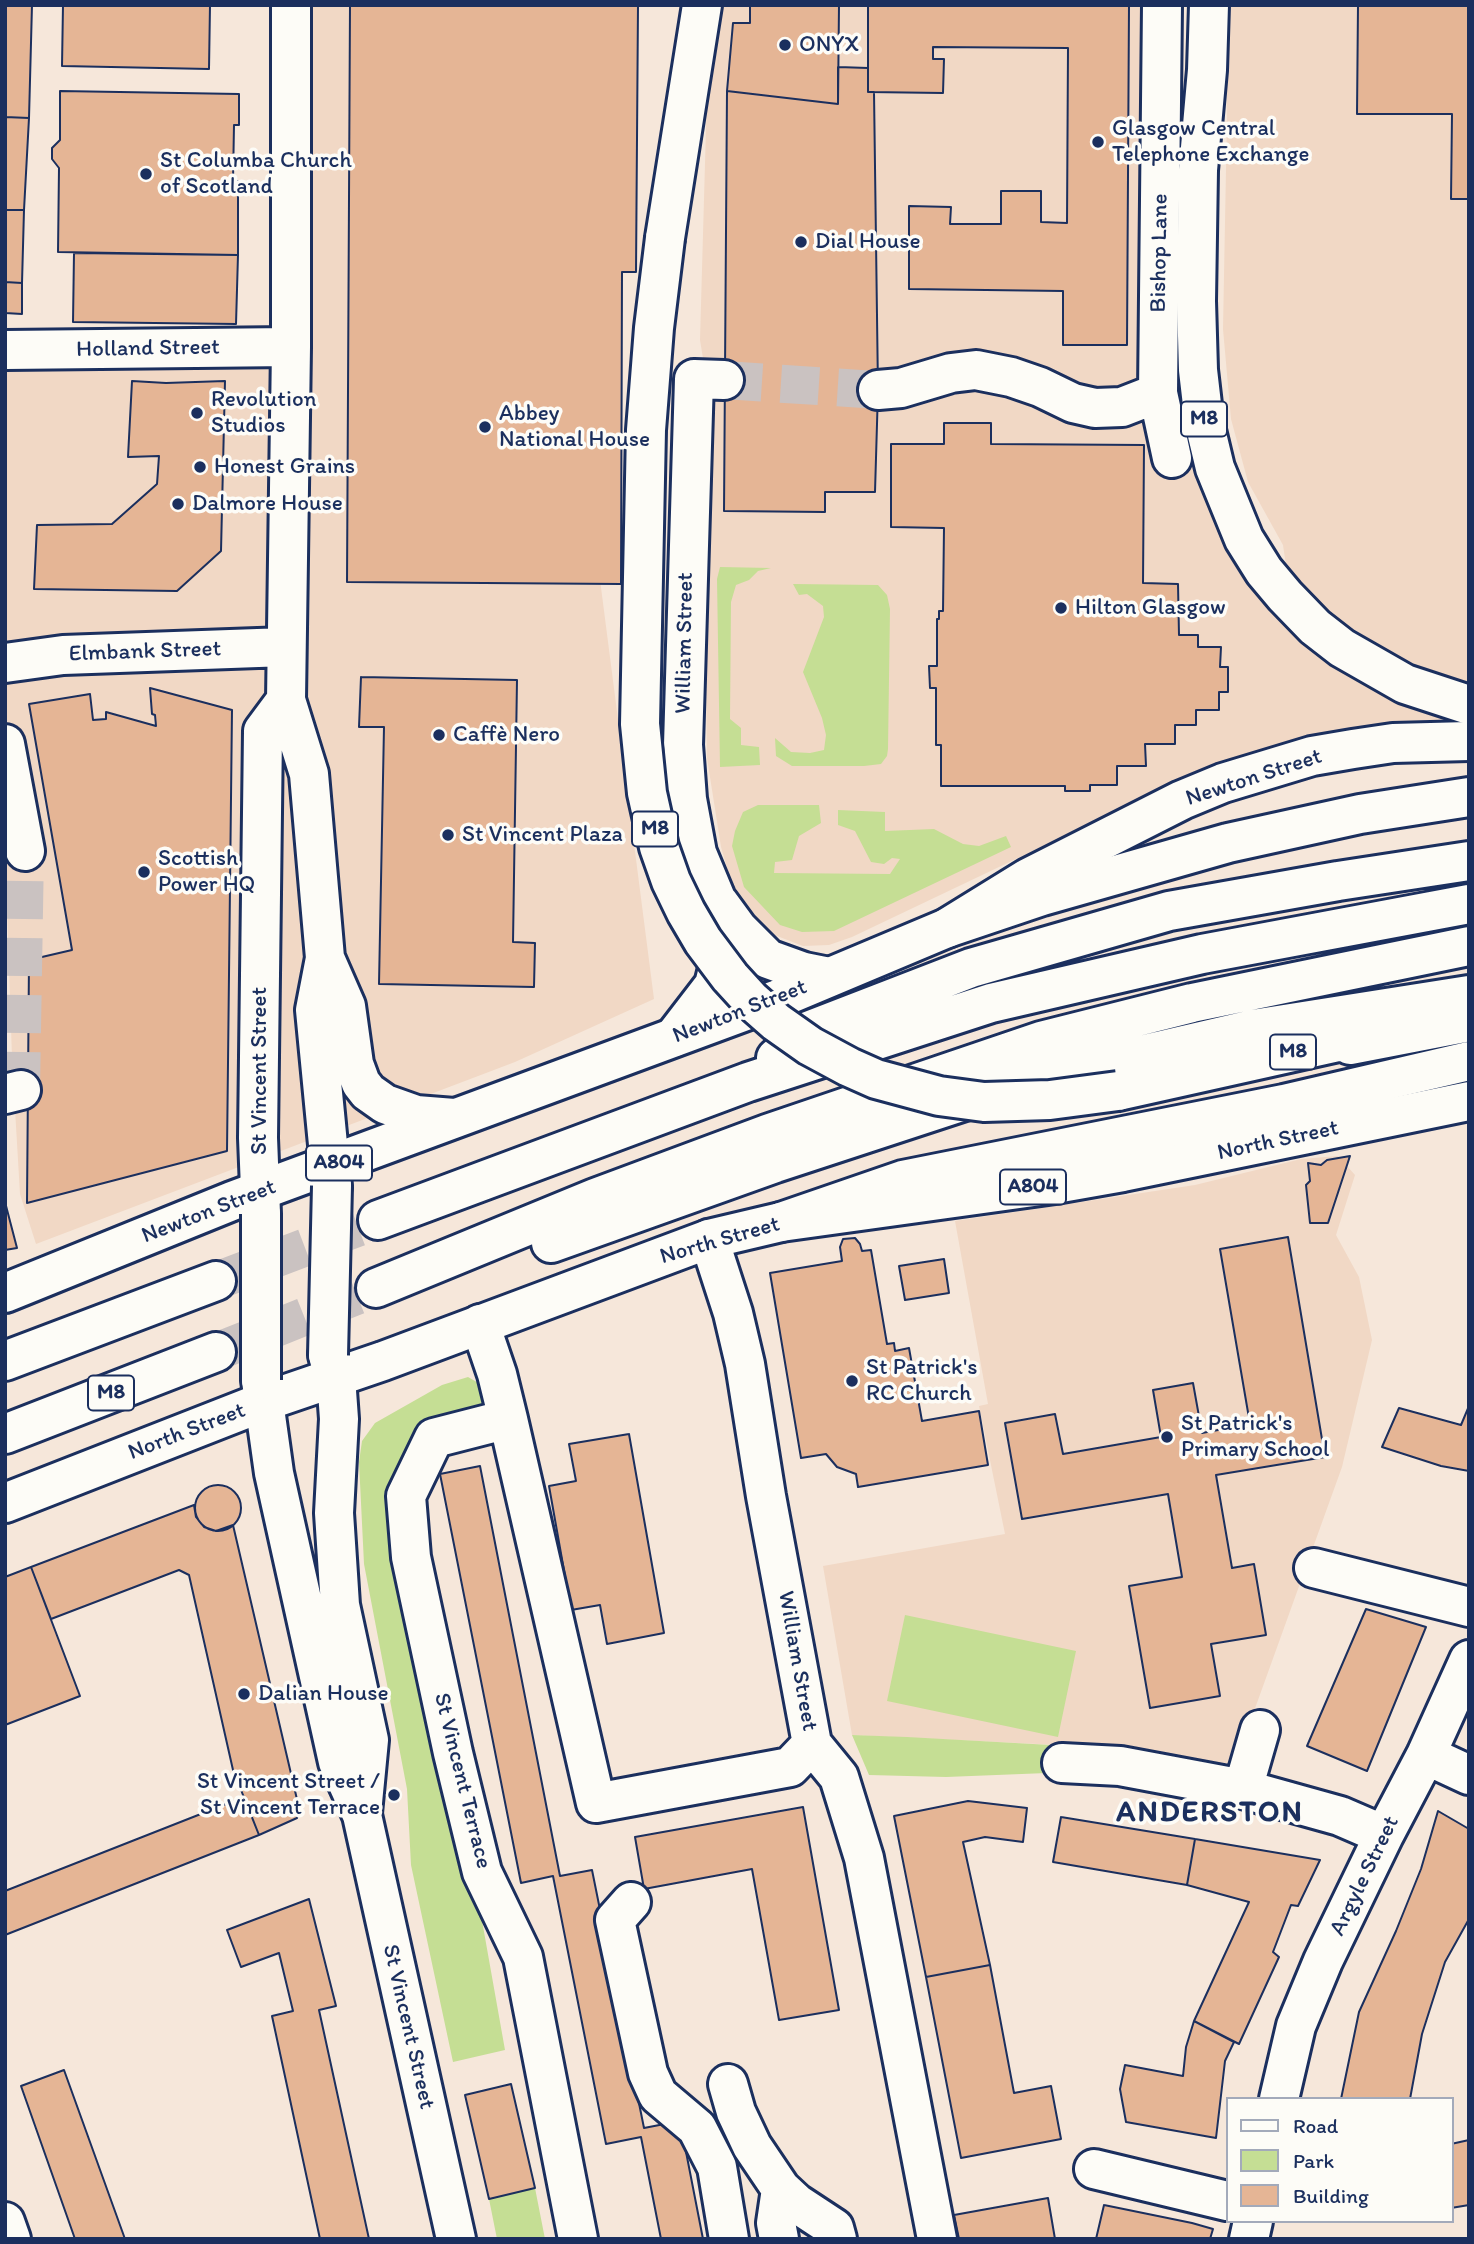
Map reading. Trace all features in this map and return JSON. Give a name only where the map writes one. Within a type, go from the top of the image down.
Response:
[{"type":"main road","name":"St Vincent Street","points":[[291,5],[291,347],[286,700],[309,774],[325,958],[315,1010],[331,1176],[331,1366],[339,1419],[334,1513],[340,1605],[369,1740],[362,1815]]},
{"type":"main road","points":[[683,5],[685,111]]},
{"type":"main road","points":[[685,111],[702,5]]},
{"type":"main road","name":"Bishop Lane","points":[[1162,5],[1158,393],[1172,458]]},
{"type":"main road","name":"M8","points":[[1209,5],[1207,71],[1198,170],[1196,301],[1198,370],[1204,422],[1215,468],[1244,539],[1264,571],[1315,627],[1342,648],[1405,684],[1469,705]]},
{"type":"main road","name":"M8","points":[[685,111],[665,238],[646,430],[640,724],[651,813],[667,870],[686,912],[730,977],[767,1015],[810,1046],[849,1067],[877,1079],[939,1096],[984,1102],[1050,1100],[1118,1091],[1469,1023]]},
{"type":"main road","name":"Holland Street","points":[[5,350],[291,347]]},
{"type":"main road","points":[[877,390],[901,388],[951,373],[976,370],[1011,377],[1073,403],[1095,408],[1122,407],[1158,393]]},
{"type":"main road","name":"William Street","points":[[674,1037],[714,985],[725,940],[717,901],[697,853],[687,799],[682,744],[709,379]]},
{"type":"main road","name":"Elmbank Street","points":[[5,663],[63,655],[286,647]]},
{"type":"main road","name":"St Vincent Street","points":[[286,700],[263,731],[258,1138],[262,1391],[274,1473],[338,1762],[362,1815],[456,2239]]},
{"type":"main road","name":"Newton Street","points":[[5,1293],[331,1176],[454,1118],[778,999],[947,928],[1028,878],[1182,800],[1223,783],[1353,748],[1393,743],[1469,741]]},
{"type":"main road","points":[[5,744],[25,851]]},
{"type":"main road","points":[[947,928],[1128,870],[1228,843],[1360,814],[1469,797]]},
{"type":"main road","points":[[748,1082],[808,1031],[971,968],[1169,911],[1469,861]]},
{"type":"main road","name":"William Street","points":[[717,901],[738,929],[768,959],[804,972],[829,977]]},
{"type":"main road","points":[[378,1220],[748,1082],[991,1003],[1202,954],[1469,904]]},
{"type":"main road","points":[[376,1288],[595,1198],[766,1135],[1041,1041],[1192,1003],[1460,947]]},
{"type":"main road","name":"St Vincent Street","points":[[325,958],[346,1006],[354,1063],[361,1083],[368,1092],[385,1104],[416,1115],[454,1118]]},
{"type":"main road","points":[[425,1268],[516,1255],[775,1163],[1016,1084],[1253,1029],[1469,995]]},
{"type":"main road","name":"M8","points":[[1118,1091],[1469,1013]]},
{"type":"main road","points":[[781,1222],[903,1180],[1284,1104],[1469,1060]]},
{"type":"main road","name":"North Street","points":[[5,1503],[262,1391],[331,1366],[480,1324],[709,1239],[781,1222],[1109,1175],[1469,1101]]},
{"type":"main road","name":"William Street","points":[[709,1239],[733,1313],[745,1364],[766,1496],[812,1744],[839,1777],[864,1858],[937,2239]]},
{"type":"main road","points":[[5,1361],[216,1281]]},
{"type":"main road","points":[[480,1324],[509,1419],[596,1803],[790,1767],[812,1744]]},
{"type":"main road","name":"M8","points":[[5,1434],[216,1352]]},
{"type":"main road","name":"St Vincent Terrace","points":[[509,1419],[434,1438],[406,1496],[411,1558],[482,1872],[523,1957],[578,2239]]},
{"type":"main road","points":[[1314,1568],[1469,1607]]},
{"type":"main road","name":"Argyle Street","points":[[1279,2097],[1296,2026],[1323,1961],[1426,1755],[1469,1660]]},
{"type":"main road","points":[[1243,1789],[1260,1730]]},
{"type":"main road","points":[[1426,1755],[1469,1775]]},
{"type":"main road","points":[[1062,1763],[1121,1766],[1243,1789],[1340,1816],[1384,1835]]},
{"type":"main road","points":[[631,1902],[615,1920],[648,2073],[659,2095],[697,2127],[717,2167],[729,2239]]},
{"type":"main road","points":[[727,2084],[736,2112],[752,2146],[781,2189],[796,2203],[834,2228],[837,2239]]},
{"type":"main road","points":[[1094,2169],[1226,2201]]},
{"type":"main road","points":[[779,2239],[776,2223],[781,2189]]},
{"type":"main road","points":[[5,2222],[11,2239]]},
{"type":"shaded area","points":[[291,5],[526,5],[654,999],[515,1062],[36,1244],[20,1194],[12,1058],[5,845],[5,351],[291,347]]},
{"type":"shaded area","points":[[718,5],[1182,5],[1183,341],[1232,547],[1469,721],[1394,723],[1223,765],[1125,807],[852,937],[829,945],[803,946],[764,931],[735,895],[721,847],[707,758],[705,582],[709,395],[700,340],[707,93]]},
{"type":"shaded area","points":[[1225,5],[1469,5],[1469,688],[1388,659],[1334,623],[1288,579],[1283,545],[1248,482],[1231,419],[1223,329],[1227,116]]},
{"type":"shaded area","name":"St Patrick's Primary School","points":[[1338,1156],[1355,1175],[1336,1235],[1359,1277],[1372,1340],[1342,1467],[1231,1775],[1120,1748],[852,1735],[823,1566],[1005,1534],[979,1406],[988,1404],[955,1221],[1195,1185],[1301,1159]]},
{"type":"green space","points":[[720,567],[771,568],[758,571],[749,580],[736,585],[731,602],[730,719],[741,728],[741,745],[759,747],[760,765],[720,767],[717,579]]},
{"type":"green space","points":[[793,584],[878,585],[887,595],[890,609],[888,749],[881,764],[792,766],[776,756],[775,738],[791,752],[810,753],[824,750],[826,735],[803,672],[824,617],[823,606],[807,594],[799,595]]},
{"type":"green space","points":[[758,805],[819,805],[821,823],[799,836],[792,860],[775,862],[774,873],[890,874],[900,859],[892,858],[884,864],[871,862],[855,831],[838,825],[838,810],[885,812],[885,831],[934,829],[963,844],[979,846],[1006,836],[1011,847],[834,931],[802,932],[780,925],[744,887],[732,846],[743,812]]},
{"type":"green space","points":[[468,1377],[482,1385],[490,1409],[403,1476],[505,2050],[453,2062],[411,1865],[407,1789],[364,1564],[359,1462],[362,1441],[375,1423],[442,1385]]},
{"type":"green space","points":[[905,1615],[1076,1651],[1058,1737],[887,1701]]},
{"type":"green space","points":[[852,1735],[1051,1745],[1047,1773],[946,1777],[869,1775]]},
{"type":"green space","points":[[535,2188],[545,2239],[497,2239],[489,2199]]},
{"type":"building","points":[[5,5],[32,5],[29,118],[5,117]]},
{"type":"building","points":[[63,5],[210,5],[209,69],[62,66]]},
{"type":"building","name":"Abbey National House","points":[[350,5],[638,5],[636,272],[622,272],[621,584],[347,582]]},
{"type":"building","name":"ONYX","points":[[750,5],[839,5],[838,104],[727,91],[733,23],[750,23]]},
{"type":"building","name":"Glasgow Central Telephone Exchange","points":[[868,5],[1129,5],[1127,345],[1063,345],[1063,291],[909,289],[909,206],[951,207],[950,224],[1001,224],[1001,191],[1041,191],[1041,222],[1067,223],[1068,48],[933,47],[933,59],[944,59],[943,93],[868,92]]},
{"type":"building","points":[[1358,5],[1469,5],[1469,199],[1451,199],[1452,114],[1357,114]]},
{"type":"building","name":"Dial House","points":[[838,67],[868,68],[868,92],[874,92],[878,390],[875,492],[825,492],[825,512],[724,511],[727,91],[838,104]]},
{"type":"building","name":"St Columba Church of Scotland","points":[[60,91],[239,94],[239,125],[234,125],[233,181],[238,181],[238,255],[58,252],[59,168],[52,159],[52,148],[60,140]]},
{"type":"building","points":[[5,117],[29,118],[24,210],[5,210]]},
{"type":"building","points":[[5,210],[24,210],[22,283],[5,282]]},
{"type":"building","points":[[74,253],[238,255],[236,324],[73,322]]},
{"type":"building","points":[[5,282],[22,283],[22,314],[5,313]]},
{"type":"building","name":"Dalmore House","points":[[132,381],[225,381],[221,551],[177,591],[34,589],[37,525],[112,524],[157,484],[159,456],[128,457]]},
{"type":"building","name":"Hilton Glasgow","points":[[944,423],[991,423],[991,444],[1144,445],[1143,583],[1178,584],[1179,635],[1198,635],[1198,647],[1221,647],[1220,667],[1228,667],[1228,692],[1219,692],[1219,710],[1196,710],[1196,725],[1175,725],[1175,744],[1145,744],[1146,766],[1117,766],[1117,785],[1090,785],[1090,791],[1065,791],[1065,786],[941,786],[941,745],[936,745],[936,688],[930,688],[929,666],[937,666],[937,619],[939,611],[943,611],[944,528],[891,527],[891,444],[944,444]]},
{"type":"building","name":"St Vincent Plaza","points":[[361,677],[517,680],[513,942],[535,943],[534,987],[379,984],[384,727],[359,727]]},
{"type":"building","name":"Scottish Power HQ","points":[[150,688],[232,710],[227,1151],[27,1203],[29,960],[72,950],[29,704],[90,694],[93,720],[106,719],[106,712],[156,726]]},
{"type":"building","points":[[1350,1156],[1328,1223],[1310,1223],[1306,1185],[1310,1181],[1308,1163],[1321,1165],[1327,1160]]},
{"type":"building","points":[[5,1202],[17,1248],[5,1250]]},
{"type":"building","points":[[1288,1237],[1325,1457],[1216,1475],[1232,1568],[1254,1564],[1266,1635],[1211,1644],[1220,1696],[1150,1708],[1129,1586],[1182,1577],[1168,1494],[1022,1519],[1005,1423],[1055,1414],[1063,1454],[1161,1437],[1153,1390],[1193,1383],[1202,1433],[1250,1424],[1220,1249]]},
{"type":"building","name":"St Patrick's RC Church","points":[[855,1238],[862,1251],[871,1250],[887,1344],[894,1343],[895,1351],[909,1348],[922,1421],[979,1411],[988,1465],[858,1487],[856,1474],[837,1467],[826,1454],[801,1458],[770,1273],[842,1261],[840,1247],[843,1239]]},
{"type":"building","points":[[944,1259],[949,1293],[905,1300],[899,1266]]},
{"type":"building","points":[[1469,1406],[1469,1471],[1441,1466],[1382,1447],[1399,1408],[1461,1425]]},
{"type":"building","points":[[629,1434],[664,1633],[607,1644],[600,1605],[571,1610],[549,1486],[576,1481],[569,1444]]},
{"type":"building","points":[[480,1466],[560,1876],[592,1870],[644,2128],[680,2121],[703,2239],[661,2239],[641,2137],[606,2144],[553,1876],[521,1883],[440,1474]]},
{"type":"building","points":[[218,1485],[234,1492],[241,1508],[234,1524],[218,1531],[202,1524],[195,1508],[202,1492]]},
{"type":"building","name":"Dalian House","points":[[194,1505],[196,1517],[204,1527],[216,1531],[233,1525],[299,1808],[297,1818],[259,1835],[233,1770],[189,1575],[179,1570],[51,1619],[31,1567]]},
{"type":"building","points":[[31,1567],[80,1696],[5,1725],[5,1577]]},
{"type":"building","points":[[1366,1609],[1426,1627],[1367,1771],[1307,1746]]},
{"type":"building","points":[[244,1797],[259,1835],[5,1935],[5,1891]]},
{"type":"building","points":[[968,1801],[1027,1808],[1023,1842],[985,1837],[963,1842],[990,1965],[926,1977],[894,1816]]},
{"type":"building","points":[[803,1807],[839,2010],[779,2020],[752,1869],[644,1889],[635,1837]]},
{"type":"building","points":[[1438,1811],[1469,1829],[1469,1919],[1445,1962],[1422,2034],[1410,2097],[1341,2097],[1359,2012],[1421,1869]]},
{"type":"building","points":[[1061,1817],[1195,1839],[1187,1885],[1053,1862]]},
{"type":"building","points":[[1195,1839],[1320,1860],[1298,1906],[1291,1905],[1273,1952],[1279,1957],[1239,2044],[1194,2021],[1249,1902],[1187,1885]]},
{"type":"building","points":[[309,1899],[336,2006],[319,2010],[369,2239],[320,2239],[272,2016],[293,2011],[279,1953],[241,1967],[227,1930]]},
{"type":"building","points":[[990,1965],[1014,2093],[1051,2086],[1061,2139],[961,2158],[926,1977]]},
{"type":"building","points":[[1194,2021],[1234,2042],[1225,2061],[1216,2138],[1126,2122],[1120,2089],[1125,2065],[1183,2076],[1186,2047]]},
{"type":"building","points":[[64,2070],[125,2239],[75,2239],[21,2086]]},
{"type":"building","points":[[511,2084],[535,2188],[489,2199],[465,2095]]},
{"type":"building","points":[[1469,2140],[1469,2205],[1453,2208],[1453,2144]]},
{"type":"building","points":[[1048,2198],[1055,2239],[959,2239],[954,2215]]},
{"type":"building","points":[[1104,2205],[1213,2229],[1210,2239],[1096,2239]]},
{"type":"tunnel","points":[[724,380],[878,390]]},
{"type":"tunnel","points":[[21,1090],[25,851]]},
{"type":"tunnel","points":[[216,1281],[378,1220]]},
{"type":"tunnel","points":[[216,1352],[376,1288]]},
{"type":"place","name":"ONYX","points":[[785,45]]},
{"type":"place","name":"Glasgow Central Telephone Exchange","points":[[1098,142]]},
{"type":"place","name":"St Columba Church of Scotland","points":[[146,174]]},
{"type":"place","name":"Dial House","points":[[801,242]]},
{"type":"place","name":"Revolution Studios","points":[[197,413]]},
{"type":"place","name":"Abbey National House","points":[[485,427]]},
{"type":"place","name":"Honest Grains","points":[[200,467]]},
{"type":"place","name":"Dalmore House","points":[[178,504]]},
{"type":"place","name":"Hilton Glasgow","points":[[1061,608]]},
{"type":"place","name":"Caffè Nero","points":[[439,735]]},
{"type":"place","name":"St Vincent Plaza","points":[[448,835]]},
{"type":"place","name":"Scottish Power HQ","points":[[144,872]]},
{"type":"place","name":"St Patrick's RC Church","points":[[852,1381]]},
{"type":"place","name":"St Patrick's Primary School","points":[[1167,1437]]},
{"type":"place","name":"Dalian House","points":[[244,1694]]},
{"type":"place","name":"St Vincent Street / St Vincent Terrace","points":[[394,1795]]},
{"type":"district","name":"ANDERSTON","points":[[1210,1813]]}]
